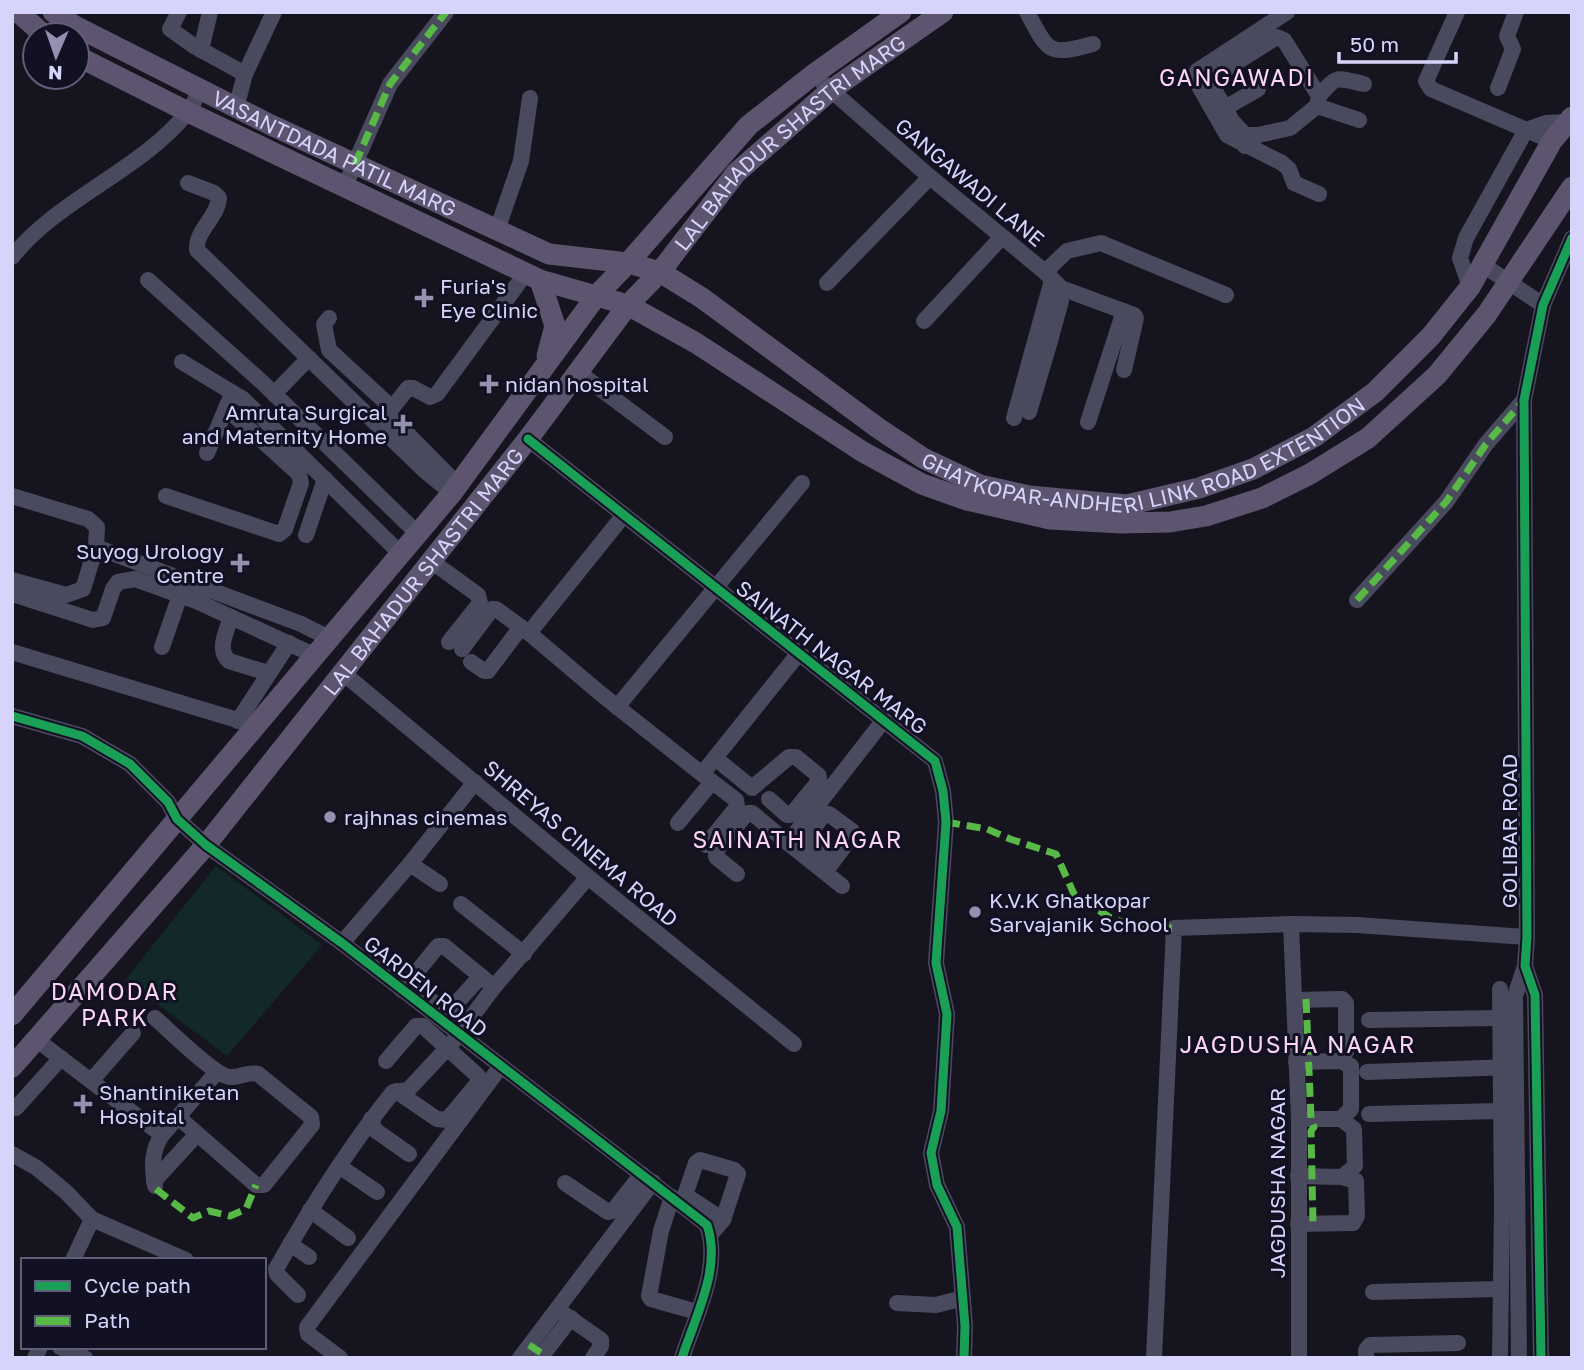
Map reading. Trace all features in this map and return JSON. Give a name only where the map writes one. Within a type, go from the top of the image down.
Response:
[{"type":"main road","name":"VASANTDADA PATIL MARG","points":[[52,12],[236,108],[550,254],[628,263]]},
{"type":"main road","name":"LAL BAHADUR SHASTRI MARG","points":[[15,1004],[177,819],[246,723],[316,656],[402,555],[543,372],[597,295],[749,125],[814,74],[901,12]]},
{"type":"main road","name":"LAL BAHADUR SHASTRI MARG","points":[[12,1067],[206,845],[528,439],[628,305],[660,272],[736,173],[831,90],[943,12]]},
{"type":"main road","name":"VASANTDADA PATIL MARG","points":[[91,63],[188,113],[533,276],[628,305]]},
{"type":"main road","name":"GHATKOPAR-ANDHERI LINK ROAD EXTENTION","points":[[628,263],[660,272],[702,298],[923,458],[980,485],[1029,496],[1127,505],[1199,488],[1254,469],[1314,437],[1375,392],[1431,336],[1471,287],[1552,141],[1569,119]]},
{"type":"main road","points":[[260,145],[271,125]]},
{"type":"main road","name":"GHATKOPAR-ANDHERI LINK ROAD EXTENTION","points":[[628,305],[696,343],[863,452],[922,484],[967,500],[1050,519],[1170,522],[1206,516],[1262,498],[1310,474],[1368,438],[1437,375],[1487,314],[1572,187]]},
{"type":"main road","points":[[420,221],[432,200]]},
{"type":"main road","points":[[497,259],[503,233]]},
{"type":"main road","points":[[533,276],[555,326],[543,372]]},
{"type":"main road","points":[[863,452],[878,428]]},
{"type":"street","points":[[179,12],[170,29],[245,74]]},
{"type":"street","points":[[201,50],[210,12]]},
{"type":"street","points":[[236,108],[245,74],[274,12]]},
{"type":"street","points":[[345,186],[390,84],[446,12]]},
{"type":"street","points":[[1027,12],[1039,35],[1052,50],[1064,52],[1093,44]]},
{"type":"street","points":[[1457,12],[1426,81],[1431,89],[1552,141]]},
{"type":"street","points":[[1498,88],[1513,49],[1507,36],[1516,12]]},
{"type":"street","points":[[1282,14],[1197,71],[1195,79],[1227,135],[1252,141],[1290,128],[1337,78],[1364,84]]},
{"type":"street","points":[[1319,194],[1294,183],[1289,169],[1252,141],[1232,121],[1211,85],[1213,77],[1277,37],[1284,40],[1318,101],[1359,120]]},
{"type":"street","name":"GANGAWADI LANE","points":[[814,74],[930,177],[1048,276],[1067,251],[1101,243],[1226,295]]},
{"type":"street","points":[[1196,75],[1212,81]]},
{"type":"street","points":[[12,257],[25,241],[93,188],[144,154],[188,113],[200,89]]},
{"type":"street","points":[[1225,108],[1258,89]]},
{"type":"street","points":[[503,233],[521,161],[530,98]]},
{"type":"street","points":[[1471,287],[1460,258],[1466,238],[1526,131],[1546,123],[1569,119]]},
{"type":"street","points":[[827,283],[930,177]]},
{"type":"street","points":[[188,183],[219,198],[219,206],[196,242],[197,250],[424,470],[455,489]]},
{"type":"street","points":[[925,321],[1001,238]]},
{"type":"street","name":"GOLIBAR ROAD","points":[[1541,1358],[1535,995],[1525,966],[1524,400],[1543,305],[1572,238]]},
{"type":"street","points":[[1483,265],[1543,305]]},
{"type":"street","points":[[455,489],[391,417],[393,408],[408,388],[430,397],[437,394],[533,276]]},
{"type":"street","points":[[1048,276],[1061,288],[1136,318],[1124,370]]},
{"type":"street","points":[[1043,340],[1048,276]]},
{"type":"street","points":[[148,280],[274,394],[418,534]]},
{"type":"street","points":[[1024,407],[1043,340],[1061,301]]},
{"type":"street","points":[[1088,422],[1124,311]]},
{"type":"street","points":[[329,318],[324,324],[329,350],[393,408]]},
{"type":"street","points":[[274,394],[309,358]]},
{"type":"street","points":[[166,496],[279,534],[285,529],[301,483],[299,474],[230,401],[182,362]]},
{"type":"street","points":[[578,372],[665,437]]},
{"type":"street","points":[[230,401],[243,399],[402,555]]},
{"type":"street","points":[[1357,600],[1446,502],[1486,444],[1524,400]]},
{"type":"street","points":[[207,453],[230,401]]},
{"type":"street","name":"SAINATH NAGAR MARG","points":[[528,439],[935,761],[943,791],[946,822],[936,963],[947,1014],[941,1111],[931,1153],[937,1185],[957,1227],[965,1326],[964,1358]]},
{"type":"street","points":[[306,536],[324,479]]},
{"type":"street","points":[[617,707],[802,483]]},
{"type":"street","points":[[12,496],[88,519],[97,527],[96,547],[83,589],[66,595],[12,580]]},
{"type":"street","points":[[461,651],[484,671],[488,671],[624,515]]},
{"type":"street","points":[[96,547],[290,620],[331,639]]},
{"type":"street","points":[[430,561],[478,596],[480,603],[461,651]]},
{"type":"street","points":[[12,594],[93,620],[103,618],[118,582],[135,579],[180,595],[316,656]]},
{"type":"street","points":[[162,647],[180,595]]},
{"type":"street","points":[[461,651],[492,609],[496,609],[525,630],[617,707],[736,800],[737,807],[706,845]]},
{"type":"street","points":[[231,617],[221,648],[224,656],[229,661],[268,673]]},
{"type":"street","points":[[12,652],[246,723],[268,673],[289,643]]},
{"type":"street","points":[[678,823],[707,778],[715,758],[799,653]]},
{"type":"street","name":"SHREYAS CINEMA ROAD","points":[[342,673],[587,877],[794,1044]]},
{"type":"street","name":"GARDEN ROAD","points":[[12,716],[82,736],[130,764],[168,802],[177,819],[206,845],[405,986],[501,1066],[648,1178],[680,1199]]},
{"type":"street","points":[[788,843],[884,720]]},
{"type":"street","points":[[715,758],[752,788],[789,757],[796,757],[819,776],[819,781],[791,815],[787,815],[769,799]]},
{"type":"street","points":[[342,943],[410,864],[475,782]]},
{"type":"street","points":[[737,874],[716,857],[716,851],[747,813],[752,813],[788,843],[828,867],[842,886]]},
{"type":"street","points":[[410,864],[440,884]]},
{"type":"street","points":[[298,1295],[277,1275],[276,1269],[310,1210],[371,1119],[393,1092],[408,1090],[448,1047],[494,987],[587,877]]},
{"type":"street","points":[[461,904],[524,954]]},
{"type":"street","name":"JAGDUSHA NAGAR","points":[[1292,924],[1299,1119],[1299,1358]]},
{"type":"street","points":[[1154,1358],[1174,928],[1357,925],[1527,937]]},
{"type":"street","points":[[481,976],[450,1010],[445,1011],[405,986],[438,946],[444,946],[481,976],[494,987]]},
{"type":"street","points":[[1500,1358],[1502,1111],[1515,996],[1525,966]]},
{"type":"street","points":[[1500,989],[1500,1018],[1508,1067],[1519,1358]]},
{"type":"street","points":[[1294,1000],[1342,999],[1346,1003],[1346,1052],[1340,1061]]},
{"type":"street","points":[[155,1018],[217,1072],[231,1077],[251,1072],[258,1074],[312,1117],[312,1125],[264,1185],[256,1185],[178,1117]]},
{"type":"street","points":[[1369,1020],[1500,1018]]},
{"type":"street","points":[[386,1061],[416,1026],[423,1026],[478,1076],[478,1083],[447,1121],[437,1119],[396,1091]]},
{"type":"street","points":[[91,1081],[133,1032]]},
{"type":"street","points":[[37,1040],[162,1135]]},
{"type":"street","points":[[16,1108],[61,1058]]},
{"type":"street","points":[[1296,1062],[1340,1061],[1351,1066],[1351,1109],[1341,1119]]},
{"type":"street","points":[[341,1358],[308,1334],[307,1327],[501,1066]]},
{"type":"street","points":[[1367,1072],[1535,1067]]},
{"type":"street","points":[[197,1134],[155,1185],[155,1145],[217,1072]]},
{"type":"street","points":[[1369,1114],[1502,1111]]},
{"type":"street","points":[[371,1119],[375,1130],[409,1154]]},
{"type":"street","points":[[1299,1119],[1341,1119],[1354,1129],[1355,1166],[1342,1177]]},
{"type":"street","points":[[12,1154],[37,1168],[66,1192],[92,1219],[181,1258]]},
{"type":"street","points":[[697,1312],[651,1299],[649,1296],[662,1231],[696,1163],[700,1160],[734,1170],[738,1174],[724,1217],[710,1235]]},
{"type":"street","points":[[339,1166],[377,1192]]},
{"type":"street","points":[[1298,1176],[1342,1177],[1356,1181],[1357,1216],[1353,1223],[1298,1224]]},
{"type":"street","points":[[565,1182],[608,1212],[648,1178]]},
{"type":"street","points":[[540,1358],[648,1178]]},
{"type":"street","points":[[680,1199],[724,1217]]},
{"type":"street","points":[[680,1199],[707,1224],[712,1258],[709,1276],[682,1358]]},
{"type":"street","points":[[310,1210],[348,1238]]},
{"type":"street","points":[[74,1258],[92,1219]]},
{"type":"street","points":[[290,1244],[310,1257]]},
{"type":"street","points":[[1373,1292],[1501,1289]]},
{"type":"street","points":[[897,1303],[936,1305],[963,1298]]},
{"type":"street","points":[[520,1358],[564,1314]]},
{"type":"street","points":[[564,1314],[601,1340],[601,1346],[593,1358]]},
{"type":"street","points":[[1366,1358],[1366,1350],[1370,1345],[1458,1343]]},
{"type":"street","points":[[65,1349],[85,1358]]},
{"type":"green space","points":[[216,866],[322,945],[227,1056],[125,980]]},
{"type":"marked path","points":[[355,164],[390,84],[446,12]]},
{"type":"marked path","points":[[1357,600],[1446,502],[1486,444],[1524,400]]},
{"type":"marked path","points":[[946,822],[987,829],[1056,854],[1074,894],[1109,917],[1140,929],[1174,928]]},
{"type":"marked path","points":[[1306,999],[1311,1119],[1314,1127],[1311,1131],[1313,1223]]},
{"type":"marked path","points":[[156,1189],[193,1218],[209,1211],[230,1216],[246,1209],[256,1185]]},
{"type":"marked path","points":[[529,1345],[543,1354]]},
{"type":"cycle path","points":[[1541,1358],[1535,995],[1525,966],[1524,400],[1543,305],[1572,238]]},
{"type":"cycle path","points":[[528,439],[935,761],[943,791],[946,822],[936,963],[947,1014],[941,1111],[931,1153],[937,1185],[957,1227],[965,1326],[964,1358]]},
{"type":"cycle path","points":[[12,716],[82,736],[130,764],[168,802],[177,819],[206,845],[342,943],[707,1225],[711,1241],[709,1275],[682,1358]]},
{"type":"place","name":"Furia's Eye Clinic","points":[[424,298]]},
{"type":"place","name":"nidan hospital","points":[[489,384]]},
{"type":"place","name":"Amruta Surgical and Maternity Home","points":[[403,424]]},
{"type":"place","name":"Suyog Urology Centre","points":[[240,563]]},
{"type":"place","name":"rajhnas cinemas","points":[[330,817]]},
{"type":"place","name":"K.V.K Ghatkopar Sarvajanik School","points":[[975,912]]},
{"type":"place","name":"Shantiniketan Hospital","points":[[83,1104]]},
{"type":"district","name":"GANGAWADI","points":[[1237,77]]},
{"type":"district","name":"SAINATH NAGAR","points":[[798,839]]},
{"type":"district","name":"DAMODAR PARK","points":[[115,1004]]},
{"type":"district","name":"JAGDUSHA NAGAR","points":[[1298,1044]]}]
